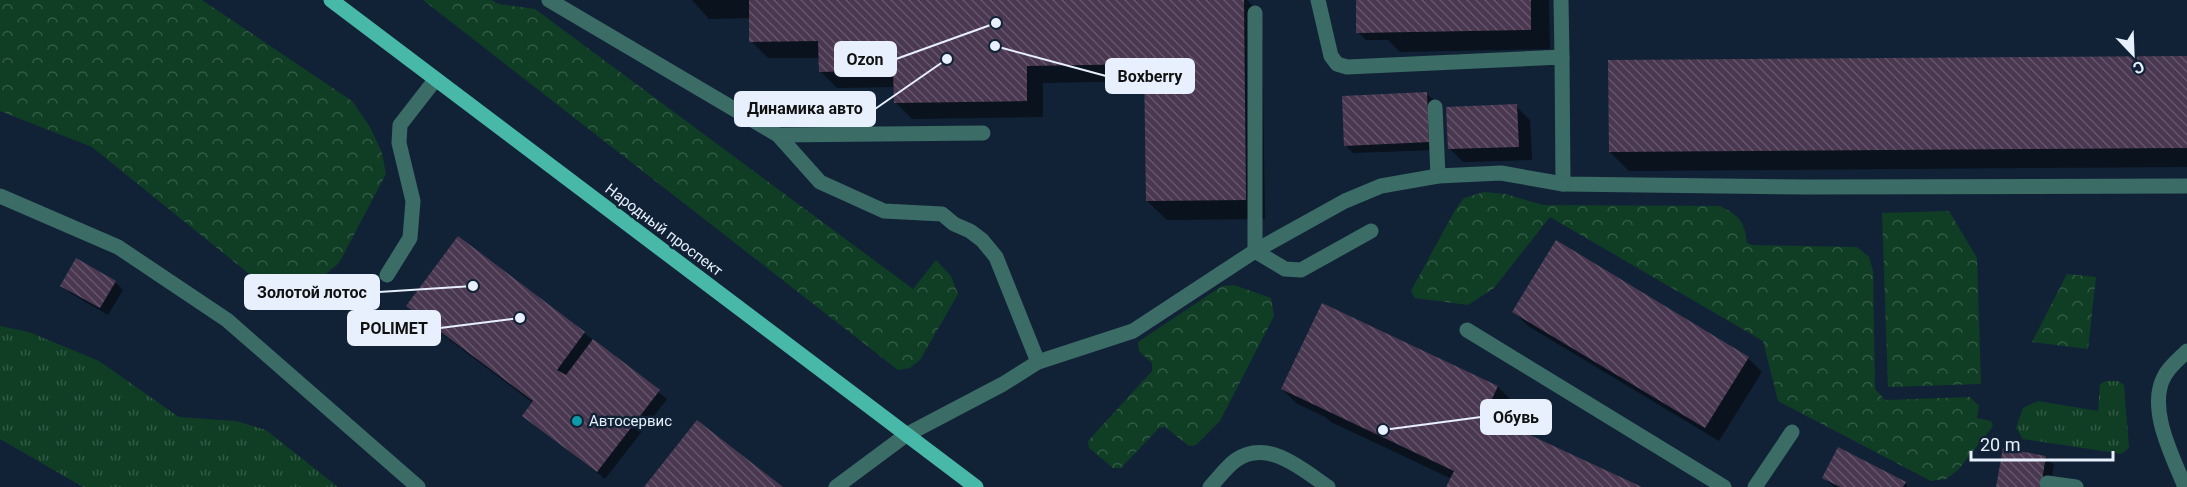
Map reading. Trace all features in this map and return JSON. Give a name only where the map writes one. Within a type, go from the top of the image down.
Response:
[{"type":"main road","name":"Народный проспект","points":[[331,0],[976,487]]},
{"type":"lane","points":[[549,0],[778,135],[820,182],[884,211],[942,214],[954,224],[970,231],[982,240],[996,257],[1038,362]]},
{"type":"lane","points":[[1318,0],[1332,56],[1337,63],[1347,67],[1562,57]]},
{"type":"lane","points":[[1561,0],[1563,183]]},
{"type":"lane","points":[[1255,13],[1255,251]]},
{"type":"lane","points":[[387,275],[410,238],[413,201],[399,143],[400,125],[435,80]]},
{"type":"lane","points":[[1436,107],[1438,176]]},
{"type":"lane","points":[[778,135],[983,133]]},
{"type":"lane","points":[[836,487],[906,435],[1003,384],[1038,362],[1133,331],[1255,251],[1345,201],[1381,186],[1438,176],[1501,173],[1563,183],[1807,187],[2187,186]]},
{"type":"lane","points":[[0,196],[118,247],[227,320],[418,487]]},
{"type":"lane","points":[[1255,251],[1286,269],[1301,270],[1371,231]]},
{"type":"lane","points":[[1467,330],[1724,487]]},
{"type":"lane","points":[[2185,487],[2164,436],[2158,398],[2164,375],[2187,351]]},
{"type":"lane","points":[[1755,487],[1792,432]]},
{"type":"lane","points":[[1210,487],[1236,460],[1249,454],[1264,454],[1287,458],[1328,487]]},
{"type":"lane","points":[[2047,483],[2076,487]]},
{"type":"green space","points":[[0,0],[202,0],[352,101],[370,127],[382,153],[386,174],[339,263],[311,286],[284,290],[248,273],[92,147],[0,111]]},
{"type":"green space","points":[[423,0],[491,0],[499,4],[535,9],[913,289],[936,260],[951,276],[958,294],[920,360],[910,368],[898,370]]},
{"type":"green space","points":[[1484,192],[1505,194],[1543,205],[1720,206],[1740,220],[1745,230],[1747,243],[1752,245],[1857,247],[1869,257],[1873,271],[1875,389],[1885,400],[1970,397],[1979,406],[1977,418],[1991,421],[1993,426],[1958,470],[1946,479],[1931,481],[1778,401],[1763,341],[1550,217],[1494,288],[1468,305],[1415,298],[1411,291],[1455,210],[1464,198]]},
{"type":"green space","points":[[1949,211],[1977,258],[1981,384],[1888,387],[1882,213]]},
{"type":"green space","points":[[2067,274],[2096,277],[2088,349],[2032,342]]},
{"type":"green space","points":[[1234,285],[1271,298],[1274,316],[1220,421],[1196,445],[1189,446],[1165,427],[1159,428],[1121,468],[1113,468],[1089,448],[1088,441],[1152,371],[1152,363],[1139,351],[1138,342],[1222,286]]},
{"type":"green space","points":[[0,326],[29,332],[99,361],[179,417],[236,421],[266,430],[338,487],[83,487],[0,439]]},
{"type":"green space","points":[[2106,381],[2118,381],[2124,385],[2129,448],[2122,454],[2023,439],[2016,428],[2023,408],[2038,401],[2098,411],[2100,384]]},
{"type":"building","points":[[749,0],[1244,0],[1246,200],[1146,201],[1144,64],[1027,66],[1027,101],[894,103],[893,70],[819,72],[818,41],[749,42]]},
{"type":"building","points":[[1356,0],[1531,0],[1531,30],[1356,33]]},
{"type":"building","points":[[2187,56],[2187,148],[1609,152],[1608,60]]},
{"type":"building","points":[[1427,92],[1429,142],[1344,146],[1342,96]]},
{"type":"building","points":[[1517,104],[1519,147],[1448,149],[1446,107]]},
{"type":"building","points":[[458,236],[585,332],[557,370],[566,375],[593,339],[660,390],[597,472],[522,416],[533,401],[406,306]]},
{"type":"building","points":[[1556,240],[1749,357],[1705,428],[1512,312]]},
{"type":"building","points":[[76,258],[116,281],[100,308],[60,286]]},
{"type":"building","points":[[1322,303],[1498,386],[1485,414],[1642,487],[1446,487],[1454,471],[1281,389]]},
{"type":"building","points":[[697,420],[716,435],[783,487],[644,487]]},
{"type":"building","points":[[1838,447],[1906,482],[1903,487],[1840,487],[1822,478]]},
{"type":"building","points":[[2003,448],[2046,456],[2041,487],[1996,487]]},
{"type":"place","name":"Ozon","points":[[996,23]]},
{"type":"place","name":"Boxberry","points":[[995,46]]},
{"type":"place","name":"Динамика авто","points":[[947,59]]},
{"type":"place","name":"Золотой лотос","points":[[473,286]]},
{"type":"place","name":"POLIMET","points":[[520,318]]},
{"type":"place","name":"Автосервис","points":[[577,421]]},
{"type":"place","name":"Обувь","points":[[1383,430]]}]
